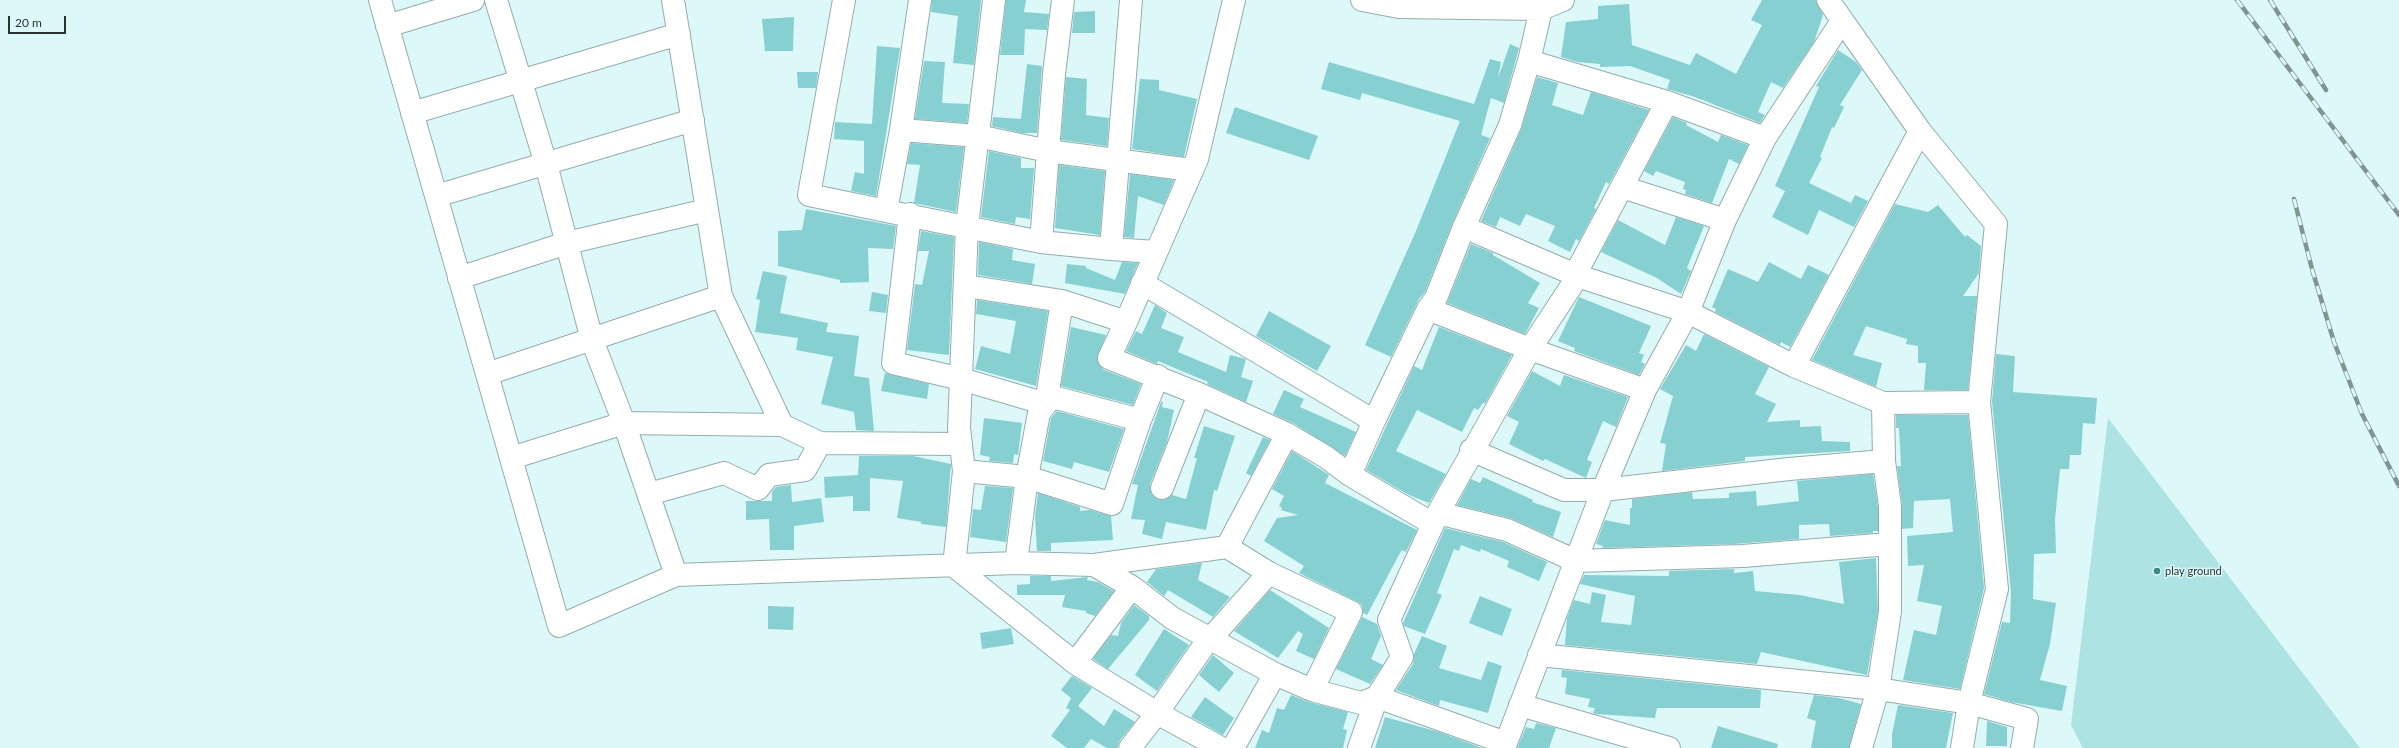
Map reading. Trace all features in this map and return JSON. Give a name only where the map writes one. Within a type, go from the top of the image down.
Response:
[{"type":"street","points":[[380,0],[559,626],[676,575],[1016,563],[1094,565],[1227,547],[1269,573],[1351,612],[1312,690]]},
{"type":"street","points":[[387,26],[473,0]]},
{"type":"street","points":[[496,0],[546,164],[592,340],[624,423],[676,575]]},
{"type":"street","points":[[673,0],[721,296],[782,425]]},
{"type":"street","points":[[844,0],[809,195],[886,211],[910,214],[1041,242],[1156,252]]},
{"type":"street","points":[[886,211],[901,130],[920,0]]},
{"type":"street","points":[[954,566],[964,471],[959,428],[966,286],[967,226],[994,0]]},
{"type":"street","points":[[1041,242],[1048,151],[1063,0]]},
{"type":"street","points":[[1111,249],[1120,161],[1126,0]]},
{"type":"street","points":[[1234,0],[1197,159],[1109,358],[1158,376],[1287,434],[1326,457],[1350,475],[1436,518],[1507,530],[1576,561],[1743,556],[1889,544]]},
{"type":"street","points":[[1362,0],[1399,6],[1445,4],[1535,6],[1563,0]]},
{"type":"street","points":[[1828,0],[1920,131],[1996,224],[1979,402],[1997,589],[1969,703],[1962,748]]},
{"type":"street","points":[[1350,475],[1428,309],[1436,298],[1464,227],[1510,125],[1529,61],[1535,6]]},
{"type":"street","points":[[1094,565],[1132,587],[1172,618],[1275,674],[1312,690],[1361,703],[1377,696],[1505,746],[1603,490],[1645,390],[1688,312],[1725,220],[1765,138],[1842,21]]},
{"type":"street","points":[[412,113],[679,34]]},
{"type":"street","points":[[1529,61],[1667,102],[1765,138]]},
{"type":"street","points":[[1359,748],[1377,696],[1402,657],[1389,620],[1436,518],[1471,450],[1530,349],[1578,276],[1577,271],[1667,102]]},
{"type":"street","points":[[436,196],[693,120]]},
{"type":"street","points":[[901,130],[978,136],[1048,151],[1191,170]]},
{"type":"street","points":[[1794,366],[1920,131]]},
{"type":"street","points":[[1622,188],[1725,220]]},
{"type":"street","points":[[459,278],[567,243],[707,210]]},
{"type":"street","points":[[910,214],[893,363],[962,379],[1046,404]]},
{"type":"street","points":[[1464,227],[1578,276],[1688,312],[1794,366],[1883,403],[1979,402]]},
{"type":"street","points":[[1142,283],[1374,422]]},
{"type":"street","points":[[966,286],[1062,301],[1126,322]]},
{"type":"street","points":[[487,374],[721,296]]},
{"type":"street","points":[[1046,404],[1062,301]]},
{"type":"street","points":[[1428,309],[1530,349],[1645,390]]},
{"type":"street","points":[[964,471],[1027,477],[1112,504],[1140,420],[1158,376]]},
{"type":"street","points":[[1162,488],[1199,394]]},
{"type":"street","points":[[1016,563],[1027,477],[1039,413],[1046,404],[1053,396],[1140,420]]},
{"type":"street","points":[[1861,748],[1878,689],[1890,612],[1890,506],[1884,461],[1883,403]]},
{"type":"street","points":[[511,458],[624,423],[782,425],[820,443],[961,444]]},
{"type":"street","points":[[1227,547],[1287,434]]},
{"type":"street","points":[[649,494],[724,472],[758,489],[769,475],[805,470],[820,443]]},
{"type":"street","points":[[1471,450],[1564,490],[1603,490],[1789,469],[1884,461]]},
{"type":"street","points":[[954,566],[1075,663],[1157,713],[1221,748]]},
{"type":"street","points":[[1130,748],[1157,713],[1210,638],[1269,573]]},
{"type":"street","points":[[1075,663],[1132,587]]},
{"type":"street","points":[[1539,655],[1878,689],[1969,703],[2027,719],[2022,748]]},
{"type":"street","points":[[1233,748],[1275,674]]},
{"type":"street","points":[[1520,705],[1669,748]]},
{"type":"shaded area","name":"play ground","points":[[2108,418],[2360,748],[2083,748],[2071,725]]},
{"type":"building","points":[[932,0],[981,0],[974,65],[953,63],[958,16],[931,12]]},
{"type":"building","points":[[1006,0],[1026,0],[1024,12],[1049,14],[1047,30],[1025,29],[1024,55],[1000,55]]},
{"type":"building","points":[[1762,0],[1816,0],[1823,15],[1814,42],[1783,88],[1771,82],[1758,112],[1765,115],[1760,123],[1695,97],[1667,89],[1670,80],[1630,66],[1600,67],[1600,64],[1577,62],[1561,57],[1566,22],[1598,19],[1598,6],[1629,4],[1632,45],[1690,65],[1696,53],[1736,74],[1762,25],[1751,20]]},
{"type":"building","points":[[1095,11],[1095,33],[1072,33],[1074,12]]},
{"type":"building","points":[[794,17],[793,51],[765,51],[762,19]]},
{"type":"building","points":[[1510,44],[1519,48],[1504,103],[1491,98],[1481,135],[1490,138],[1453,222],[1425,292],[1419,299],[1391,357],[1365,345],[1416,231],[1460,121],[1362,93],[1360,100],[1321,89],[1329,62],[1474,104],[1490,59],[1501,62],[1498,78]]},
{"type":"building","points":[[877,46],[900,48],[876,196],[851,191],[855,172],[864,174],[864,141],[834,139],[835,122],[872,124]]},
{"type":"building","points":[[1838,50],[1856,62],[1862,70],[1840,105],[1844,107],[1834,128],[1832,127],[1820,157],[1822,158],[1809,183],[1851,203],[1855,195],[1868,201],[1854,227],[1819,210],[1808,235],[1772,217],[1785,191],[1775,186],[1819,87],[1816,86]]},
{"type":"building","points":[[924,61],[945,62],[942,103],[969,104],[967,123],[915,119]]},
{"type":"building","points":[[1027,64],[1042,66],[1037,133],[1022,133],[992,126],[993,117],[1021,119]]},
{"type":"building","points":[[797,72],[818,72],[816,88],[798,88]]},
{"type":"building","points":[[1066,77],[1087,79],[1086,115],[1109,118],[1107,146],[1061,140]]},
{"type":"building","points":[[1537,77],[1558,83],[1552,105],[1583,115],[1591,92],[1649,110],[1609,184],[1606,182],[1594,208],[1596,209],[1579,241],[1576,239],[1570,252],[1548,241],[1555,226],[1526,214],[1520,226],[1500,217],[1496,227],[1481,221],[1521,130]]},
{"type":"building","points":[[1140,79],[1159,80],[1159,90],[1197,99],[1184,157],[1132,149]]},
{"type":"building","points":[[1235,107],[1318,136],[1309,160],[1226,133]]},
{"type":"building","points":[[1673,117],[1687,123],[1686,125],[1718,142],[1721,135],[1748,145],[1739,164],[1729,159],[1712,203],[1685,194],[1686,190],[1683,189],[1685,182],[1656,171],[1653,176],[1644,171]]},
{"type":"building","points":[[911,143],[964,147],[956,212],[914,203],[920,165],[907,164]]},
{"type":"building","points":[[989,151],[1021,158],[1021,168],[1034,168],[1030,219],[1016,217],[1015,224],[981,217]]},
{"type":"building","points":[[1059,165],[1105,171],[1100,235],[1055,228]]},
{"type":"building","points":[[1130,174],[1174,180],[1164,205],[1138,196],[1134,238],[1124,237]]},
{"type":"building","points":[[1895,204],[1928,212],[1938,205],[1965,237],[1967,235],[1981,246],[1979,273],[1963,296],[1977,296],[1968,390],[1924,390],[1926,363],[1918,363],[1918,346],[1906,344],[1907,339],[1866,326],[1853,355],[1882,363],[1876,387],[1812,360]]},
{"type":"building","points":[[806,209],[896,226],[893,249],[868,248],[869,282],[840,283],[840,280],[778,266],[778,231],[802,230]]},
{"type":"building","points":[[1676,217],[1704,226],[1687,268],[1691,271],[1681,294],[1657,278],[1601,252],[1618,220],[1665,245]]},
{"type":"building","points":[[921,231],[954,237],[949,355],[907,350],[915,284],[922,285],[929,251],[918,251]]},
{"type":"building","points":[[979,242],[1013,249],[1012,260],[1035,264],[1032,284],[978,275]]},
{"type":"building","points":[[1471,244],[1493,253],[1493,255],[1540,283],[1528,303],[1539,308],[1525,334],[1447,303]]},
{"type":"building","points":[[1122,262],[1138,263],[1125,294],[1065,283],[1067,264],[1086,266],[1086,268],[1115,280]]},
{"type":"building","points":[[1769,262],[1801,279],[1808,265],[1829,275],[1790,347],[1781,342],[1780,345],[1715,312],[1716,309],[1712,307],[1728,269],[1758,282]]},
{"type":"building","points":[[763,271],[787,276],[780,313],[828,323],[826,332],[859,336],[854,376],[869,378],[874,431],[856,430],[854,412],[821,404],[833,357],[796,350],[798,338],[755,332],[760,300],[756,299]]},
{"type":"building","points":[[872,292],[888,295],[886,313],[869,311]]},
{"type":"building","points":[[1579,297],[1651,326],[1639,353],[1644,355],[1641,362],[1645,364],[1639,375],[1574,351],[1575,348],[1558,341]]},
{"type":"building","points":[[977,300],[1048,311],[1036,386],[975,369],[981,346],[1010,354],[1016,321],[976,314]]},
{"type":"building","points":[[1155,305],[1167,313],[1161,328],[1184,337],[1178,352],[1226,372],[1230,355],[1246,359],[1241,377],[1253,381],[1246,402],[1207,384],[1208,382],[1158,361],[1157,364],[1126,351],[1136,331],[1142,334]]},
{"type":"building","points":[[1269,311],[1331,346],[1317,371],[1256,336]]},
{"type":"building","points":[[1071,327],[1106,335],[1097,360],[1104,370],[1141,384],[1133,405],[1061,386]]},
{"type":"building","points":[[1439,327],[1512,355],[1485,404],[1483,403],[1478,410],[1474,408],[1462,432],[1417,410],[1396,451],[1446,474],[1429,503],[1409,495],[1366,470],[1414,366],[1422,370]]},
{"type":"building","points":[[1704,334],[1769,367],[1755,394],[1776,404],[1767,422],[1800,420],[1800,427],[1821,426],[1822,441],[1850,442],[1850,451],[1745,457],[1745,461],[1662,471],[1666,444],[1660,443],[1673,396],[1660,389],[1686,345],[1696,351]]},
{"type":"building","points":[[1996,354],[2015,356],[2013,392],[2097,398],[2095,424],[2083,423],[2081,455],[2070,455],[2069,469],[2060,469],[2055,519],[2056,553],[2034,554],[2033,599],[2056,603],[2050,644],[2040,680],[2067,686],[2062,711],[2011,702],[1984,694],[2002,622],[2010,623],[2011,592],[1992,402]]},
{"type":"building","points":[[1532,371],[1560,386],[1564,375],[1628,397],[1616,427],[1603,421],[1587,460],[1592,462],[1586,478],[1545,459],[1543,461],[1509,444],[1519,422],[1507,416]]},
{"type":"building","points":[[885,373],[929,384],[927,399],[881,391]]},
{"type":"building","points":[[1284,390],[1304,399],[1300,407],[1356,432],[1345,456],[1293,423],[1273,414]]},
{"type":"building","points":[[1161,402],[1163,402],[1162,407],[1174,410],[1167,442],[1150,484],[1152,495],[1157,499],[1164,500],[1172,495],[1186,499],[1197,458],[1194,458],[1204,426],[1235,436],[1217,491],[1214,490],[1206,530],[1166,522],[1162,539],[1142,534],[1145,520],[1131,519],[1138,485],[1132,484]]},
{"type":"building","points":[[1057,411],[1124,429],[1109,472],[1074,462],[1072,469],[1043,461],[1051,418]]},
{"type":"building","points":[[1896,415],[1968,415],[1984,588],[1960,689],[1903,680],[1914,630],[1936,635],[1942,606],[1917,601],[1924,565],[1908,566],[1907,536],[1953,532],[1950,499],[1914,501],[1913,528],[1902,529],[1902,504],[1897,466],[1901,466],[1899,428],[1896,428]]},
{"type":"building","points":[[984,418],[1022,423],[1018,455],[1014,454],[1013,463],[989,461],[990,457],[980,455]]},
{"type":"building","points":[[1263,437],[1270,440],[1251,476],[1246,473]]},
{"type":"building","points":[[1292,451],[1329,475],[1325,483],[1417,530],[1406,552],[1402,550],[1400,553],[1367,615],[1363,613],[1362,605],[1356,601],[1299,573],[1304,566],[1264,541],[1277,518],[1298,515],[1281,510],[1282,508],[1279,506],[1284,496],[1272,489]]},
{"type":"building","points":[[859,456],[913,456],[951,464],[946,527],[921,524],[921,522],[897,518],[903,481],[870,478],[870,511],[853,511],[853,496],[825,498],[824,477],[858,475]]},
{"type":"building","points":[[1873,474],[1878,507],[1878,531],[1873,531],[1873,533],[1830,536],[1829,524],[1799,525],[1799,539],[1734,544],[1602,548],[1603,546],[1596,544],[1605,520],[1630,525],[1630,508],[1632,508],[1632,499],[1692,492],[1693,499],[1729,498],[1729,493],[1756,491],[1757,506],[1799,501],[1797,481]]},
{"type":"building","points":[[1483,477],[1533,500],[1532,502],[1561,512],[1553,537],[1510,518],[1457,505],[1471,479],[1480,483]]},
{"type":"building","points":[[791,485],[792,502],[821,498],[824,522],[794,526],[794,550],[770,550],[769,519],[746,520],[746,501],[772,501],[772,492],[776,487]]},
{"type":"building","points":[[985,486],[1013,488],[1006,542],[970,537],[973,509],[981,510]]},
{"type":"building","points":[[1038,493],[1080,507],[1080,511],[1090,510],[1111,516],[1113,540],[1051,543],[1051,551],[1037,551],[1035,516]]},
{"type":"building","points":[[1445,528],[1503,542],[1547,562],[1539,581],[1507,567],[1509,561],[1481,549],[1480,552],[1461,545],[1459,551],[1454,549],[1437,593],[1442,595],[1425,634],[1404,626],[1403,623]]},
{"type":"building","points":[[1876,558],[1878,611],[1867,675],[1761,652],[1757,664],[1565,645],[1567,618],[1574,600],[1590,604],[1592,592],[1606,595],[1601,622],[1631,625],[1635,596],[1580,584],[1584,575],[1669,576],[1669,571],[1734,569],[1734,573],[1753,571],[1755,591],[1800,595],[1844,604],[1839,562]]},
{"type":"building","points":[[1202,563],[1198,580],[1230,597],[1213,617],[1168,590],[1164,596],[1147,582],[1156,569]]},
{"type":"building","points":[[1030,576],[1051,576],[1051,581],[1088,577],[1087,580],[1098,582],[1114,591],[1095,616],[1086,613],[1086,611],[1062,607],[1065,595],[1017,595],[1017,585],[1030,584]]},
{"type":"building","points":[[1270,590],[1329,628],[1314,659],[1296,651],[1303,634],[1298,631],[1278,658],[1234,631]]},
{"type":"building","points":[[1480,596],[1512,609],[1502,636],[1469,623]]},
{"type":"building","points":[[1134,605],[1149,616],[1149,620],[1108,669],[1093,659],[1111,635],[1118,636],[1121,623]]},
{"type":"building","points":[[768,606],[794,607],[793,630],[768,629]]},
{"type":"building","points":[[1362,617],[1377,624],[1381,636],[1371,659],[1383,665],[1370,684],[1336,669]]},
{"type":"building","points":[[1011,628],[1014,644],[982,649],[980,633]]},
{"type":"building","points":[[1164,629],[1189,645],[1157,691],[1135,675]]},
{"type":"building","points":[[1422,636],[1447,646],[1439,668],[1481,680],[1488,661],[1502,666],[1488,713],[1440,700],[1439,706],[1396,690],[1413,664],[1414,654]]},
{"type":"building","points":[[1213,655],[1234,673],[1219,692],[1199,675]]},
{"type":"building","points":[[1562,670],[1761,690],[1760,708],[1657,708],[1655,718],[1596,714],[1593,713],[1595,708],[1588,707],[1590,699],[1565,694],[1567,678],[1561,677]]},
{"type":"building","points":[[1072,676],[1092,688],[1078,706],[1104,726],[1114,709],[1135,722],[1120,740],[1117,748],[1107,748],[1091,739],[1084,748],[1067,748],[1051,736],[1070,710],[1066,708],[1071,698],[1061,690]]},
{"type":"building","points":[[1291,695],[1309,702],[1348,712],[1343,729],[1347,730],[1343,748],[1255,748],[1262,730],[1269,733],[1277,708],[1284,710]]},
{"type":"building","points":[[1814,695],[1839,698],[1861,704],[1849,748],[1811,748],[1816,721],[1807,718]]},
{"type":"building","points":[[1205,697],[1234,718],[1223,735],[1191,717]]},
{"type":"building","points":[[1898,705],[1953,713],[1946,748],[1892,748],[1892,734]]},
{"type":"building","points":[[1385,717],[1439,732],[1482,748],[1375,748]]},
{"type":"building","points":[[1987,721],[2007,727],[2007,746],[1986,746]]},
{"type":"building","points":[[1536,723],[1556,728],[1549,748],[1517,748],[1526,727],[1534,729]]},
{"type":"building","points":[[1718,726],[1778,744],[1777,748],[1711,748]]},
{"type":"railway","points":[[2237,0],[2399,215]]},
{"type":"railway","points":[[2270,0],[2326,90]]},
{"type":"railway","points":[[2294,199],[2312,269],[2334,342],[2362,414],[2399,486]]},
{"type":"place","name":"play ground","points":[[2157,571]]}]
